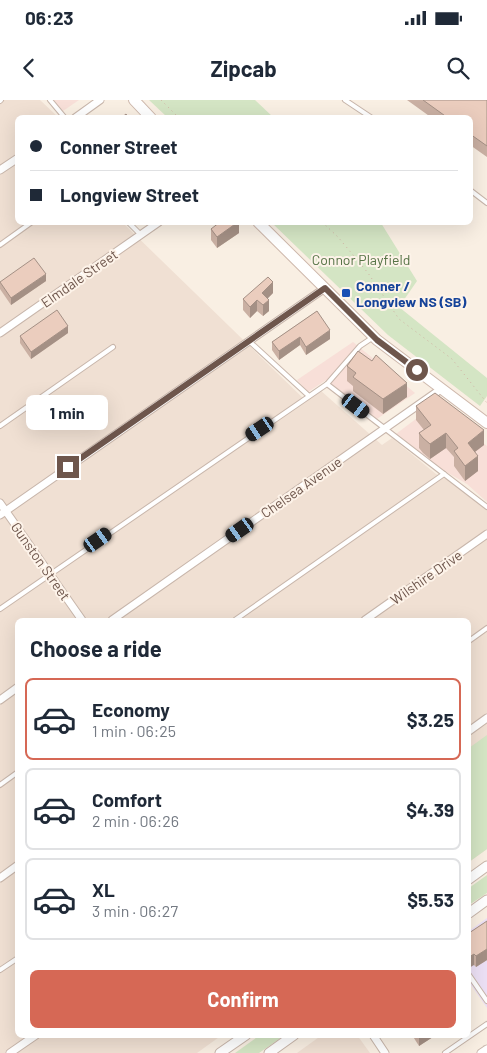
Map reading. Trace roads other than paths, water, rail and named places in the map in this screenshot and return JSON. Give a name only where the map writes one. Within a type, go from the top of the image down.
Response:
[{"type":"main road","points":[[134,100],[148,115]]},
{"type":"main road","points":[[261,225],[373,336],[487,423]]},
{"type":"street","points":[[80,115],[100,100]]},
{"type":"street","points":[[0,170],[15,160]]},
{"type":"street","name":"Elmdale Street","points":[[0,333],[155,225]]},
{"type":"street","points":[[3,513],[325,288]]},
{"type":"street","name":"Chelsea Avenue","points":[[115,618],[441,389]]},
{"type":"street","name":"Gunston Street","points":[[0,503],[3,513],[50,574],[81,618]]},
{"type":"street","name":"Wilshire Drive","points":[[368,618],[487,534]]},
{"type":"street","points":[[0,700],[15,689]]},
{"type":"street","points":[[471,730],[487,718]]},
{"type":"street","points":[[471,878],[487,866]]},
{"type":"street","points":[[0,878],[15,867]]},
{"type":"street","points":[[471,912],[487,900]]},
{"type":"street","points":[[10,1053],[32,1038]]},
{"type":"street","points":[[220,1053],[242,1038]]},
{"type":"street","points":[[269,1053],[290,1038]]},
{"type":"street","points":[[375,1038],[385,1053]]},
{"type":"street","points":[[481,1053],[487,1049]]},
{"type":"lane","points":[[50,100],[62,115]]},
{"type":"lane","points":[[345,100],[368,115]]},
{"type":"lane","points":[[473,192],[487,203]]},
{"type":"lane","points":[[0,245],[28,225]]},
{"type":"lane","points":[[131,225],[141,235]]},
{"type":"lane","points":[[0,609],[327,384],[360,346],[373,336]]},
{"type":"lane","points":[[249,341],[309,396]]},
{"type":"lane","points":[[0,426],[112,347]]},
{"type":"lane","points":[[327,384],[487,507]]},
{"type":"lane","points":[[238,618],[444,474]]},
{"type":"lane","points":[[471,640],[487,628]]},
{"type":"lane","points":[[0,785],[15,774]]},
{"type":"lane","points":[[0,970],[15,960]]},
{"type":"lane","points":[[471,978],[487,1001]]},
{"type":"lane","points":[[471,1035],[487,1024]]},
{"type":"lane","points":[[445,1053],[467,1038]]},
{"type":"place","name":"Conner / Longview NS (SB)","points":[[346,293]]},
{"type":"park label","name":"Connor Playfield","points":[[361,259]]}]
